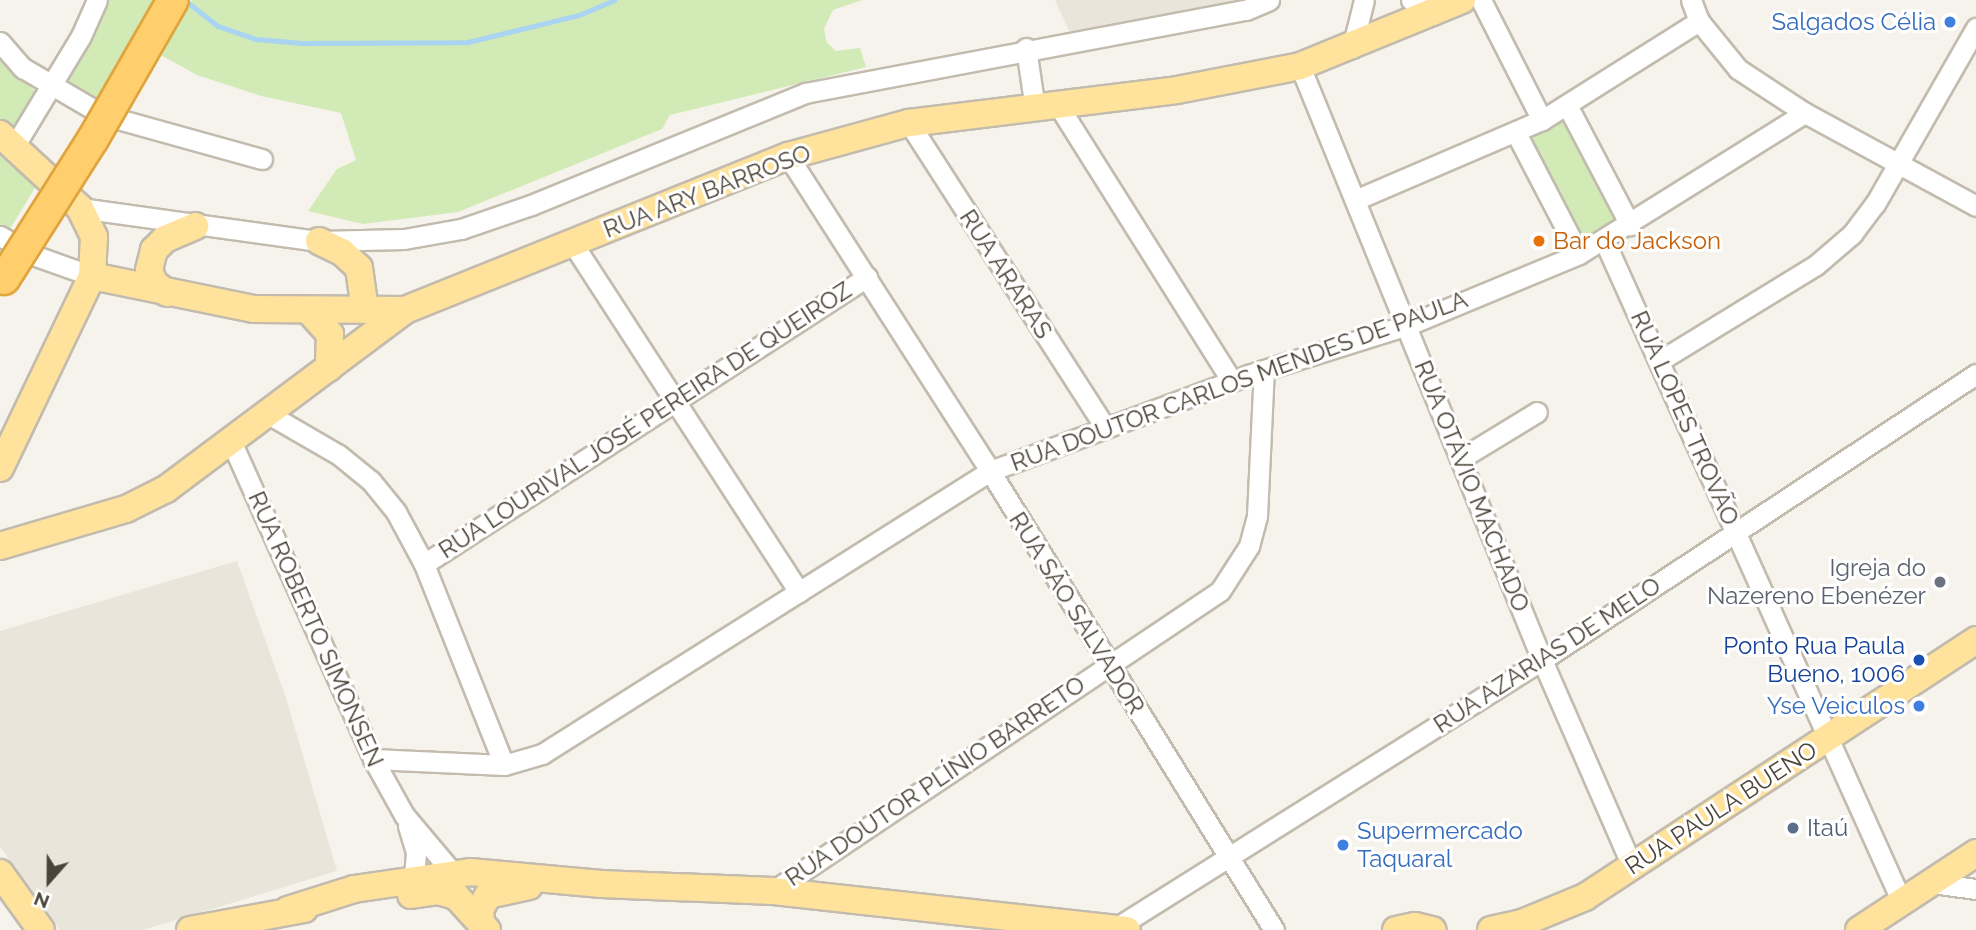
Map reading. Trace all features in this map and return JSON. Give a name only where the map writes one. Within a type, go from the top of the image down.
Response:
[{"type":"highway","points":[[4,279],[93,139],[173,0]]},
{"type":"main road","name":"RUA ARY BARROSO","points":[[92,276],[254,309],[310,312],[405,310],[788,156],[909,123],[1177,90],[1300,66],[1434,15],[1462,0]]},
{"type":"main road","points":[[0,468],[92,276],[94,237],[80,208],[8,139]]},
{"type":"main road","points":[[167,293],[154,283],[149,270],[154,250],[165,239],[195,226]]},
{"type":"main road","points":[[319,241],[342,252],[359,268],[365,310]]},
{"type":"main road","points":[[2,541],[126,509],[166,489],[270,415],[405,310]]},
{"type":"main road","points":[[310,312],[330,334],[329,368]]},
{"type":"main road","name":"RUA PAULA BUENO","points":[[1490,930],[1558,910],[1632,866],[1976,640]]},
{"type":"main road","points":[[1859,930],[1976,853]]},
{"type":"main road","points":[[190,930],[288,909],[326,895],[414,878],[453,873],[497,872],[575,882],[773,891],[1063,927],[1120,929]]},
{"type":"main road","points":[[0,873],[41,930]]},
{"type":"main road","points":[[453,873],[484,926]]},
{"type":"main road","points":[[484,926],[482,901],[494,891],[575,882]]},
{"type":"main road","points":[[288,909],[352,907],[438,891],[462,900],[484,926]]},
{"type":"main road","points":[[1396,930],[1415,926],[1433,930]]},
{"type":"street","points":[[8,139],[51,86],[97,0]]},
{"type":"street","points":[[80,208],[195,226],[319,241],[404,239],[461,229],[805,93],[1026,48],[1106,38],[1246,10],[1269,0]]},
{"type":"street","points":[[1352,48],[1364,0]]},
{"type":"street","points":[[1411,0],[1434,15]]},
{"type":"street","points":[[1481,0],[1542,120]]},
{"type":"street","points":[[1691,0],[1699,21],[1738,69],[1805,113],[1976,206]]},
{"type":"street","points":[[1355,200],[1542,120],[1699,21]]},
{"type":"street","points":[[1661,360],[1816,265],[1852,234],[1899,163],[1976,28]]},
{"type":"street","points":[[0,42],[23,68],[103,115],[262,159]]},
{"type":"street","points":[[1026,48],[1047,107],[1232,381]]},
{"type":"street","name":"RUA OTÁVIO MACHADO","points":[[1300,66],[1408,325],[1542,660],[1632,866]]},
{"type":"street","points":[[1567,105],[1630,225]]},
{"type":"street","name":"RUA DOUTOR CARLOS MENDES DE PAULA","points":[[373,759],[504,765],[542,754],[990,471],[1104,426],[1232,381],[1408,325],[1579,254],[1630,225],[1805,113]]},
{"type":"street","name":"RUA ARARAS","points":[[909,123],[1104,426]]},
{"type":"street","points":[[1516,133],[1579,254]]},
{"type":"street","name":"RUA SÃO SALVADOR","points":[[788,156],[990,471],[1274,930]]},
{"type":"street","name":"RUA ARY BARROSO","points":[[0,236],[33,255],[92,276]]},
{"type":"street","name":"RUA LOPES TROVÃO","points":[[1604,240],[1661,360],[1826,738],[1902,902]]},
{"type":"street","points":[[573,244],[799,592]]},
{"type":"street","name":"RUA LOURIVAL JOSÉ PEREIRA DE QUEIROZ","points":[[424,564],[673,399],[867,277]]},
{"type":"street","name":"RUA DOUTOR PLÍNIO BARRETO","points":[[773,891],[1220,591],[1243,557],[1257,516],[1264,370]]},
{"type":"street","name":"RUA AZARIAS DE MELO","points":[[1120,929],[1230,855],[1542,660],[1976,374]]},
{"type":"street","points":[[1460,459],[1537,412]]},
{"type":"street","points":[[270,415],[340,455],[371,481],[396,512],[424,564],[504,765]]},
{"type":"street","name":"RUA ROBERTO SIMONSEN","points":[[231,441],[373,759],[404,815],[453,873]]},
{"type":"street","name":"RUA ROBERTO SIMONSEN","points":[[404,815],[416,853],[414,878]]},
{"type":"street","points":[[1932,883],[1976,889]]},
{"type":"shaded area","points":[[1055,0],[1248,0],[1071,35]]},
{"type":"shaded area","points":[[237,561],[286,698],[337,871],[143,930],[60,930],[0,847],[0,631]]},
{"type":"green space","points":[[97,0],[172,0],[103,115],[51,86]]},
{"type":"green space","points":[[192,0],[862,0],[833,10],[824,29],[827,43],[836,51],[860,48],[866,67],[670,115],[662,129],[458,212],[363,224],[308,211],[337,169],[356,160],[341,113],[261,96],[197,75],[161,55]]},
{"type":"green space","points":[[0,58],[35,91],[11,131],[0,125]]},
{"type":"green space","points":[[1562,119],[1616,222],[1584,241],[1529,139]]},
{"type":"green space","points":[[0,149],[41,178],[8,232],[0,227]]},
{"type":"waterway","points":[[185,0],[218,26],[256,39],[302,43],[468,42],[579,15],[614,0]]},
{"type":"place","name":"Salgados Célia","points":[[1950,22]]},
{"type":"place","name":"Bar do Jackson","points":[[1539,241]]},
{"type":"place","name":"Igreja do Nazereno Ebenézer","points":[[1940,582]]},
{"type":"place","name":"Ponto Rua Paula Bueno, 1006","points":[[1919,660]]},
{"type":"place","name":"Yse Veiculos","points":[[1919,706]]},
{"type":"place","name":"Itaú","points":[[1793,828]]},
{"type":"place","name":"Supermercado Taquaral","points":[[1343,845]]}]
